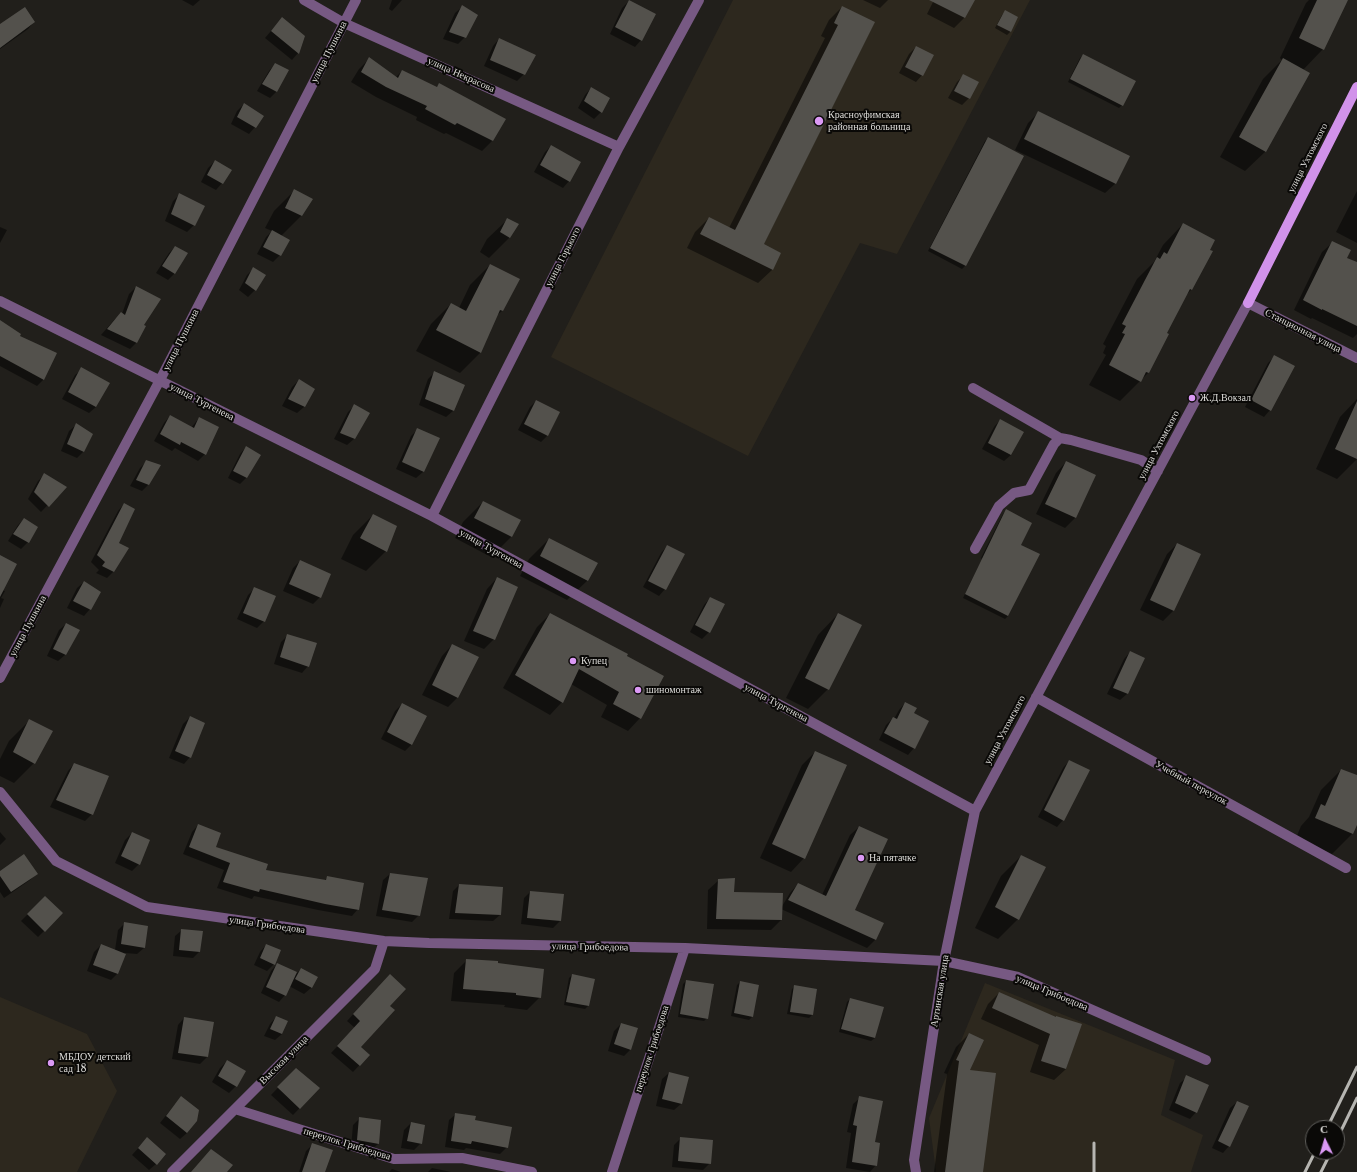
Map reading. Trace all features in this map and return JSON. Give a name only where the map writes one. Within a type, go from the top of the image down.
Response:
[{"type":"main road","name":"улица Ухтомского","points":[[1248,303],[1357,87]]},
{"type":"street","name":"улица Некрасова","points":[[304,0],[344,23],[619,147]]},
{"type":"street","name":"улица Пушкина","points":[[0,678],[160,380],[356,0]]},
{"type":"street","name":"улица Горького","points":[[432,516],[619,147],[699,0]]},
{"type":"street","name":"улица Тургенева","points":[[0,301],[432,516],[975,811]]},
{"type":"street","name":"Станционная улица","points":[[1248,303],[1357,358]]},
{"type":"street","name":"улица Ухтомского","points":[[975,811],[1248,303]]},
{"type":"street","points":[[973,388],[1060,438],[1141,460],[1158,471]]},
{"type":"street","points":[[975,549],[999,506],[1014,493],[1029,490],[1054,444],[1060,438]]},
{"type":"street","name":"Учебный переулок","points":[[1036,697],[1346,868]]},
{"type":"street","name":"улица Грибоедова","points":[[0,792],[56,860],[147,907],[384,941],[437,944],[685,948],[944,960],[1018,977],[1206,1060]]},
{"type":"street","name":"Артинская улица","points":[[916,1172],[914,1160],[944,960],[975,811]]},
{"type":"street","name":"Высокая улица","points":[[172,1172],[375,969],[384,941]]},
{"type":"street","name":"переулок Грибоедова","points":[[612,1172],[685,948]]},
{"type":"street","name":"переулок Грибоедова","points":[[235,1109],[394,1159],[462,1158],[532,1172]]},
{"type":"shaded area","name":"Красноуфимская районная больница","points":[[733,0],[1030,0],[897,254],[860,243],[748,456],[551,357]]},
{"type":"shaded area","points":[[985,983],[1175,1060],[1161,1115],[1203,1135],[1191,1172],[936,1172],[929,1118]]},
{"type":"shaded area","name":"МБДОУ детский сад 18","points":[[0,997],[87,1034],[117,1091],[77,1172],[0,1172]]},
{"type":"building","points":[[629,0],[656,14],[642,41],[615,27]]},
{"type":"building","points":[[929,0],[975,0],[965,18]]},
{"type":"building","points":[[1317,0],[1348,0],[1324,50],[1299,38]]},
{"type":"building","points":[[462,5],[478,15],[466,38],[449,32]]},
{"type":"building","points":[[842,6],[875,22],[764,244],[781,253],[773,270],[700,234],[709,217],[735,230],[838,25],[834,23]]},
{"type":"building","points":[[25,7],[35,22],[0,48],[0,24]]},
{"type":"building","points":[[1005,10],[1018,17],[1011,32],[997,25]]},
{"type":"building","points":[[282,17],[305,36],[299,54],[271,31]]},
{"type":"building","points":[[499,38],[536,55],[525,75],[490,60]]},
{"type":"building","points":[[916,46],[934,55],[923,76],[905,67]]},
{"type":"building","points":[[1083,54],[1136,81],[1123,106],[1070,79]]},
{"type":"building","points":[[369,57],[398,78],[402,70],[437,87],[439,83],[506,119],[493,141],[457,123],[455,125],[425,109],[427,106],[386,87],[361,72]]},
{"type":"building","points":[[1283,58],[1310,73],[1266,152],[1239,137]]},
{"type":"building","points":[[275,63],[289,70],[277,92],[262,84]]},
{"type":"building","points":[[963,74],[979,82],[970,99],[954,91]]},
{"type":"building","points":[[591,87],[610,98],[602,113],[584,101]]},
{"type":"building","points":[[244,103],[264,116],[256,128],[237,117]]},
{"type":"building","points":[[1038,111],[1130,156],[1116,184],[1024,139]]},
{"type":"building","points":[[988,137],[1024,156],[966,266],[930,248]]},
{"type":"building","points":[[551,145],[581,162],[570,182],[540,165]]},
{"type":"building","points":[[215,160],[232,170],[223,184],[207,175]]},
{"type":"building","points":[[294,189],[313,199],[302,216],[285,208]]},
{"type":"building","points":[[179,193],[205,206],[195,226],[171,214]]},
{"type":"building","points":[[507,218],[519,224],[510,238],[500,232]]},
{"type":"building","points":[[1183,223],[1215,240],[1210,250],[1213,251],[1192,290],[1190,289],[1167,333],[1169,334],[1149,373],[1146,372],[1141,382],[1109,365],[1125,334],[1122,333],[1126,326],[1122,324],[1157,257],[1160,259],[1164,252],[1167,254]]},
{"type":"building","points":[[272,230],[290,240],[281,256],[263,247]]},
{"type":"building","points":[[1332,241],[1351,250],[1347,258],[1357,262],[1357,326],[1303,300]]},
{"type":"building","points":[[175,246],[188,253],[175,274],[162,266]]},
{"type":"building","points":[[490,264],[520,279],[503,311],[500,310],[481,353],[436,330],[451,303],[466,311]]},
{"type":"building","points":[[253,267],[266,275],[256,291],[245,283]]},
{"type":"building","points":[[136,286],[161,299],[144,325],[146,326],[137,343],[107,329],[121,312],[125,315]]},
{"type":"building","points":[[0,320],[21,334],[20,336],[57,353],[44,380],[0,356]]},
{"type":"building","points":[[1274,355],[1295,366],[1271,411],[1251,400]]},
{"type":"building","points":[[81,367],[110,383],[96,407],[68,392]]},
{"type":"building","points":[[434,371],[465,385],[454,411],[425,399]]},
{"type":"building","points":[[299,379],[315,389],[305,407],[288,399]]},
{"type":"building","points":[[536,400],[560,412],[548,436],[524,424]]},
{"type":"building","points":[[1357,401],[1357,459],[1335,449]]},
{"type":"building","points":[[354,404],[370,413],[355,439],[340,433]]},
{"type":"building","points":[[170,415],[194,428],[199,417],[219,427],[206,455],[181,442],[180,445],[160,434]]},
{"type":"building","points":[[1000,419],[1024,432],[1011,455],[988,443]]},
{"type":"building","points":[[76,423],[93,434],[84,452],[67,444]]},
{"type":"building","points":[[417,428],[440,438],[424,472],[402,462]]},
{"type":"building","points":[[246,446],[261,455],[247,478],[233,471]]},
{"type":"building","points":[[146,460],[161,465],[149,485],[136,480]]},
{"type":"building","points":[[1066,461],[1096,475],[1076,518],[1045,504]]},
{"type":"building","points":[[44,473],[67,487],[49,507],[34,492]]},
{"type":"building","points":[[483,501],[521,520],[512,537],[474,518]]},
{"type":"building","points":[[124,503],[135,509],[119,543],[129,548],[114,572],[102,566],[105,562],[97,555]]},
{"type":"building","points":[[1006,509],[1032,523],[1021,545],[1040,554],[1008,616],[965,594]]},
{"type":"building","points":[[373,514],[397,526],[387,552],[360,538]]},
{"type":"building","points":[[24,518],[38,527],[29,543],[13,534]]},
{"type":"building","points":[[549,538],[598,563],[588,581],[540,556]]},
{"type":"building","points":[[1177,543],[1201,554],[1174,611],[1150,600]]},
{"type":"building","points":[[667,545],[685,554],[666,590],[648,581]]},
{"type":"building","points":[[0,555],[17,564],[0,597]]},
{"type":"building","points":[[300,560],[331,574],[321,598],[289,584]]},
{"type":"building","points":[[497,577],[518,587],[495,640],[473,631]]},
{"type":"building","points":[[84,581],[101,592],[91,610],[73,601]]},
{"type":"building","points":[[254,587],[276,596],[265,622],[243,613]]},
{"type":"building","points":[[710,597],[725,604],[710,633],[695,625]]},
{"type":"building","name":"Купец","points":[[550,613],[628,654],[627,656],[664,676],[641,719],[613,704],[619,692],[579,669],[563,703],[515,675]]},
{"type":"building","points":[[838,613],[862,625],[829,690],[805,678]]},
{"type":"building","points":[[66,623],[80,630],[66,655],[53,649]]},
{"type":"building","points":[[287,634],[317,643],[309,667],[280,657]]},
{"type":"building","points":[[452,644],[479,657],[458,698],[432,685]]},
{"type":"building","points":[[1130,651],[1145,658],[1128,694],[1113,688]]},
{"type":"building","points":[[905,702],[917,708],[914,713],[929,721],[915,749],[884,733],[893,717],[897,719]]},
{"type":"building","points":[[402,703],[427,716],[412,745],[387,732]]},
{"type":"building","points":[[190,716],[205,723],[191,758],[175,751]]},
{"type":"building","points":[[29,719],[53,731],[35,764],[13,752]]},
{"type":"building","points":[[815,751],[847,765],[805,859],[772,844]]},
{"type":"building","points":[[1069,760],[1090,770],[1064,821],[1044,810]]},
{"type":"building","points":[[74,763],[109,776],[93,815],[56,800]]},
{"type":"building","points":[[1341,769],[1357,775],[1357,825],[1353,834],[1315,818],[1321,804],[1325,806]]},
{"type":"building","points":[[198,824],[221,833],[216,847],[268,864],[266,870],[326,880],[327,876],[364,883],[359,910],[260,889],[259,892],[223,882],[230,863],[189,847]]},
{"type":"building","points":[[859,826],[888,839],[855,910],[884,923],[876,940],[788,900],[798,883],[826,896]]},
{"type":"building","points":[[132,832],[150,840],[140,865],[121,856]]},
{"type":"building","points":[[24,854],[38,874],[11,892],[0,876],[0,871]]},
{"type":"building","points":[[1021,855],[1046,867],[1019,920],[995,907]]},
{"type":"building","points":[[390,873],[428,878],[420,916],[382,910]]},
{"type":"building","points":[[735,878],[734,892],[783,893],[782,920],[716,919],[718,879]]},
{"type":"building","points":[[459,884],[503,887],[501,915],[455,913]]},
{"type":"building","points":[[530,891],[564,894],[561,921],[527,918]]},
{"type":"building","points":[[45,896],[63,913],[45,932],[27,914]]},
{"type":"building","points":[[124,922],[148,926],[145,948],[121,944]]},
{"type":"building","points":[[181,929],[203,931],[200,952],[179,950]]},
{"type":"building","points":[[101,944],[126,954],[118,974],[93,965]]},
{"type":"building","points":[[266,944],[281,950],[275,965],[260,958]]},
{"type":"building","points":[[466,959],[498,961],[498,963],[544,969],[541,998],[516,995],[516,993],[463,989]]},
{"type":"building","points":[[277,963],[297,972],[286,996],[266,987]]},
{"type":"building","points":[[301,968],[318,977],[312,988],[295,979]]},
{"type":"building","points":[[390,974],[406,989],[390,1006],[395,1010],[361,1047],[370,1055],[360,1066],[337,1046],[360,1021],[353,1014]]},
{"type":"building","points":[[572,974],[595,979],[589,1006],[566,1002]]},
{"type":"building","points":[[686,980],[714,984],[708,1019],[680,1014]]},
{"type":"building","points":[[740,981],[759,985],[753,1017],[734,1013]]},
{"type":"building","points":[[794,985],[817,989],[813,1015],[790,1012]]},
{"type":"building","points":[[999,992],[1056,1017],[1082,1024],[1066,1069],[1041,1061],[1050,1034],[992,1008]]},
{"type":"building","points":[[850,998],[884,1007],[875,1038],[841,1029]]},
{"type":"building","points":[[276,1016],[288,1021],[282,1034],[270,1029]]},
{"type":"building","points":[[184,1017],[214,1022],[208,1057],[178,1053]]},
{"type":"building","points":[[621,1023],[638,1028],[631,1050],[614,1044]]},
{"type":"building","points":[[969,1033],[984,1040],[970,1070],[996,1073],[983,1172],[945,1172],[959,1061],[956,1060]]},
{"type":"building","points":[[227,1060],[246,1071],[237,1087],[218,1076]]},
{"type":"building","points":[[296,1068],[320,1088],[300,1109],[277,1087]]},
{"type":"building","points":[[669,1072],[689,1077],[682,1104],[662,1099]]},
{"type":"building","points":[[1186,1075],[1209,1085],[1197,1113],[1175,1103]]},
{"type":"building","points":[[181,1096],[199,1110],[197,1121],[187,1133],[166,1116]]},
{"type":"building","points":[[859,1096],[883,1101],[875,1142],[880,1143],[877,1166],[852,1162],[857,1126],[853,1125]]},
{"type":"building","points":[[1237,1101],[1249,1106],[1230,1147],[1218,1141]]},
{"type":"building","points":[[455,1113],[476,1116],[475,1120],[512,1127],[508,1148],[472,1141],[471,1144],[451,1141]]},
{"type":"building","points":[[359,1117],[381,1120],[379,1144],[357,1140]]},
{"type":"building","points":[[411,1122],[425,1125],[422,1144],[407,1141]]},
{"type":"building","points":[[147,1137],[166,1154],[157,1165],[138,1148]]},
{"type":"building","points":[[680,1137],[713,1140],[711,1164],[678,1161]]},
{"type":"building","points":[[312,1143],[333,1150],[325,1172],[302,1172]]},
{"type":"building","points":[[211,1149],[233,1165],[227,1172],[191,1172]]},
{"type":"railway","points":[[1331,1120],[1357,1067]]},
{"type":"railway","points":[[1345,1123],[1357,1098]]},
{"type":"railway","points":[[1094,1143],[1094,1172]]},
{"type":"railway","points":[[1305,1172],[1311,1160]]},
{"type":"railway","points":[[1321,1172],[1327,1160]]},
{"type":"place","name":"Красноуфимская районная больница","points":[[819,121]]},
{"type":"place","name":"Ж.Д.Вокзал","points":[[1192,398]]},
{"type":"place","name":"Купец","points":[[573,661]]},
{"type":"place","name":"шиномонтаж","points":[[638,690]]},
{"type":"place","name":"На пятачке","points":[[861,858]]},
{"type":"place","name":"МБДОУ детский сад 18","points":[[51,1063]]}]
